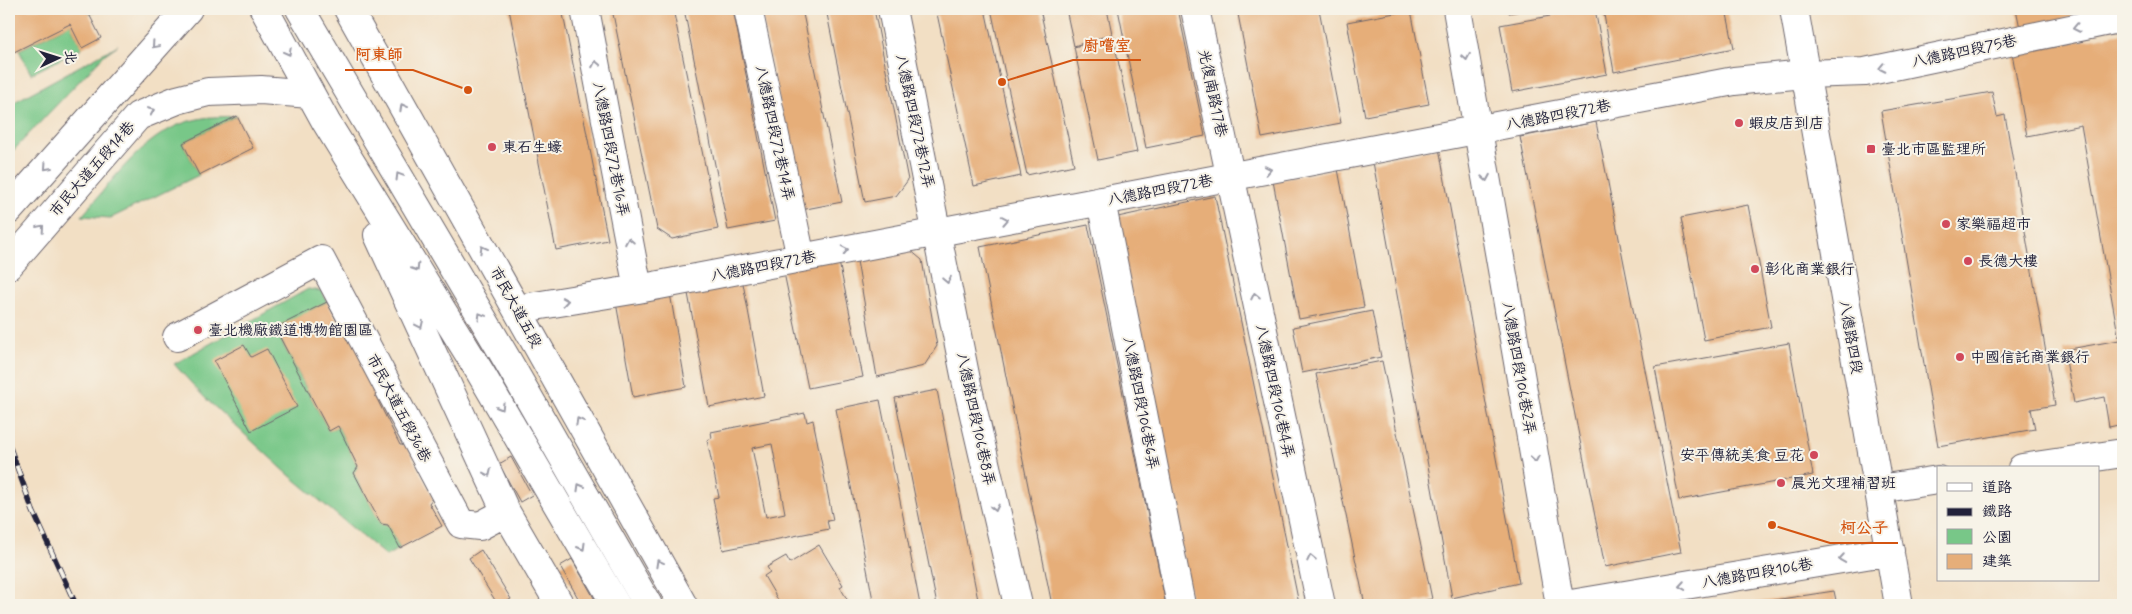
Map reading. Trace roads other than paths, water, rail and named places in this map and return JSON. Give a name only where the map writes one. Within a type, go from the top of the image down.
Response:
[{"type":"main road","points":[[9,210],[188,9]]},
{"type":"main road","points":[[264,9],[326,122],[480,372],[616,605]]},
{"type":"main road","points":[[300,9],[506,358],[648,605]]},
{"type":"main road","name":"市民大道五段","points":[[348,9],[683,605]]},
{"type":"main road","name":"八德路四段72巷16弄","points":[[585,9],[638,289]]},
{"type":"main road","name":"八德路四段72巷14弄","points":[[748,9],[801,258]]},
{"type":"main road","name":"八德路四段72巷12弄","points":[[892,9],[937,233]]},
{"type":"main road","name":"光復南路17巷","points":[[1195,9],[1230,177]]},
{"type":"main road","name":"八德路四段106巷2弄","points":[[1457,9],[1560,605]]},
{"type":"main road","name":"八德路四段","points":[[1794,9],[1804,74],[1900,605]]},
{"type":"main road","name":"八德路四段75巷","points":[[1804,74],[1865,72],[2123,18]]},
{"type":"main road","name":"八德路四段72巷","points":[[517,309],[638,289],[1742,80],[1804,74]]},
{"type":"main road","name":"市民大道五段14巷","points":[[9,265],[138,116],[177,100],[208,92],[261,90],[310,94]]},
{"type":"main road","points":[[326,122],[506,512],[560,605]]},
{"type":"main road","name":"八德路四段106巷4弄","points":[[1230,177],[1321,605]]},
{"type":"main road","name":"八德路四段106巷6弄","points":[[1101,201],[1182,605]]},
{"type":"main road","name":"八德路四段106巷8弄","points":[[937,233],[966,380],[1018,605]]},
{"type":"main road","name":"市民大道五段36巷","points":[[177,337],[321,260],[461,524],[480,526],[506,512]]},
{"type":"main road","points":[[2035,466],[2123,453]]},
{"type":"main road","points":[[1878,489],[1937,480]]},
{"type":"main road","name":"八德路四段106巷","points":[[1565,605],[1890,551]]},
{"type":"railway","points":[[9,445],[33,511],[76,605]]},
{"type":"place","name":"廚嚐室","points":[[1002,82]]},
{"type":"place","name":"阿東師","points":[[468,90]]},
{"type":"place","name":"蝦皮店到店","points":[[1739,123]]},
{"type":"place","name":"東石生蠔","points":[[492,147]]},
{"type":"place","name":"臺北市區監理所","points":[[1871,149]]},
{"type":"place","name":"家樂福超市","points":[[1946,224]]},
{"type":"place","name":"長德大樓","points":[[1968,261]]},
{"type":"place","name":"彰化商業銀行","points":[[1755,269]]},
{"type":"place","name":"臺北機廠鐵道博物館園區","points":[[198,330]]},
{"type":"place","name":"中國信託商業銀行","points":[[1960,357]]},
{"type":"place","name":"安平傳統美食 豆花","points":[[1814,455]]},
{"type":"place","name":"晨光文理補習班","points":[[1781,483]]},
{"type":"place","name":"柯公子","points":[[1772,525]]}]
